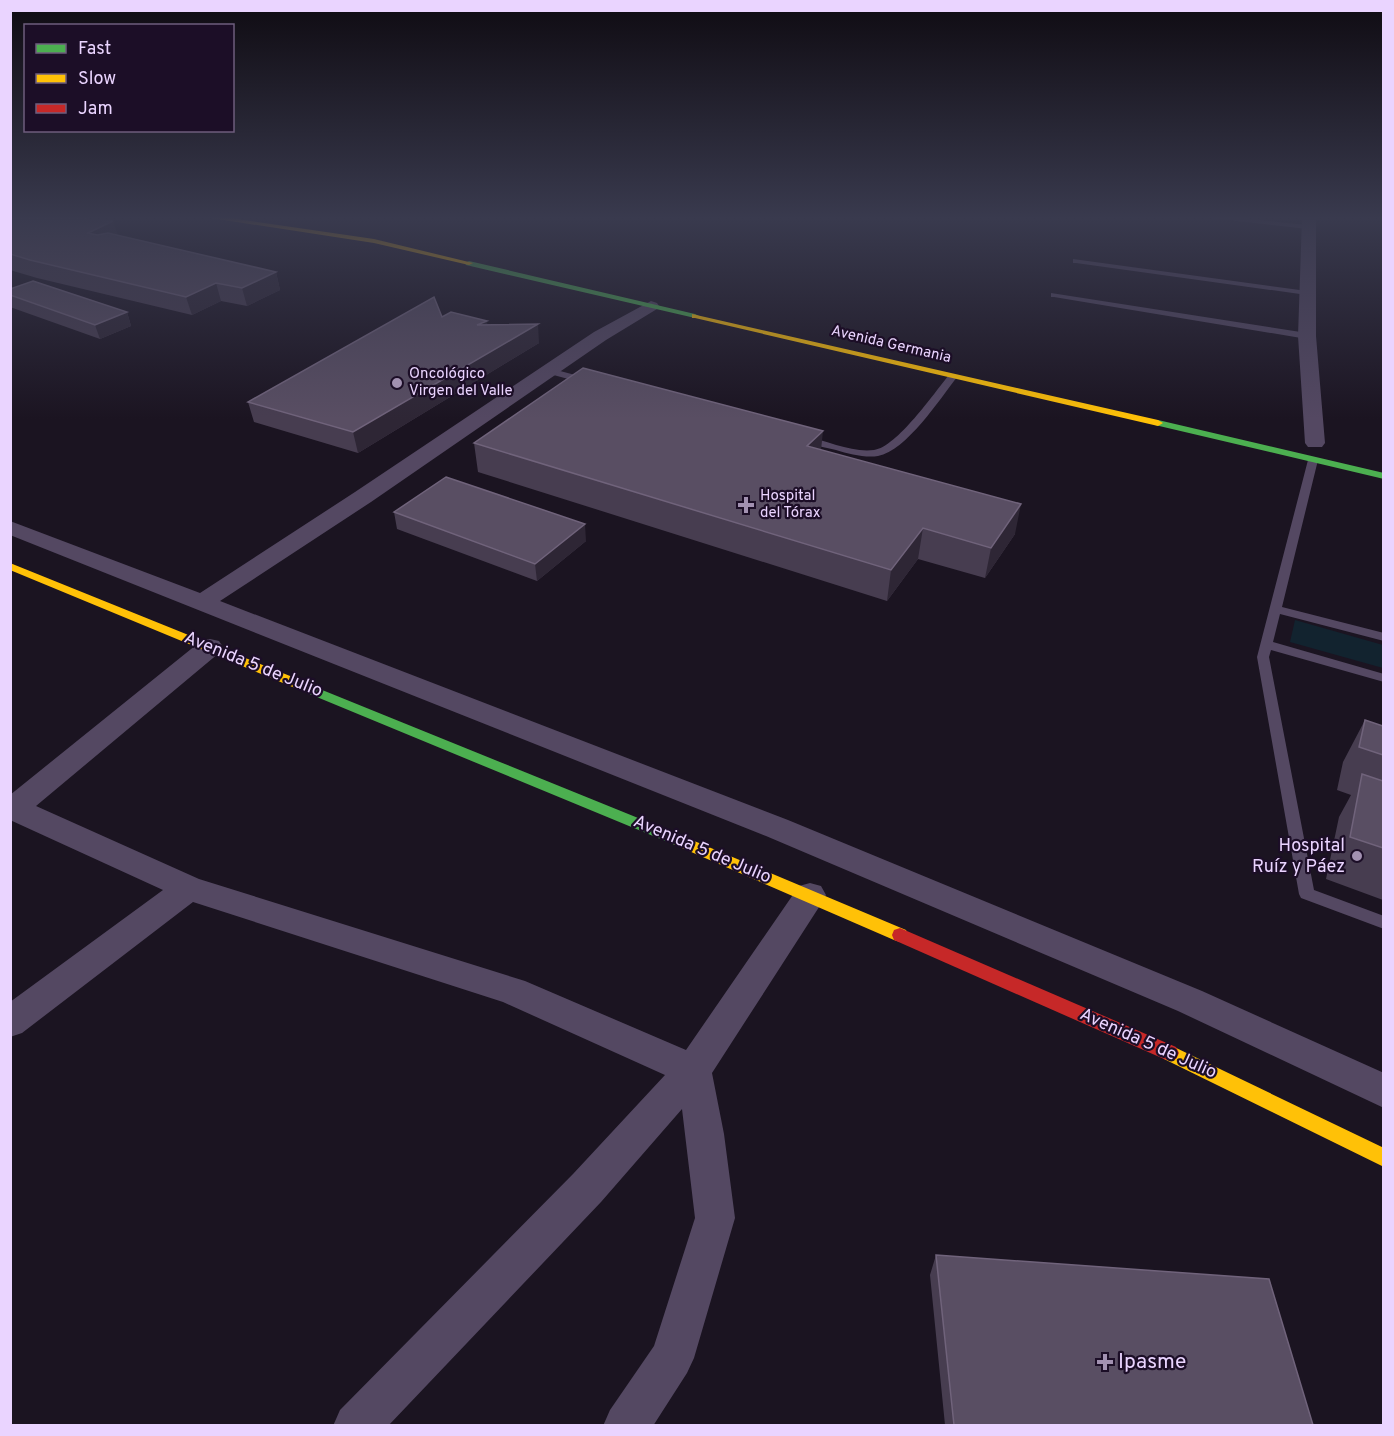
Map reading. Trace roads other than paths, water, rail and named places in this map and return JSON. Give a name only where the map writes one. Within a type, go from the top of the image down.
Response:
[{"type":"street","name":"Avenida Germania","points":[[561,285],[952,376],[1314,447],[1383,476]]},
{"type":"street","name":"Avenida Germania","points":[[622,285],[925,355]]},
{"type":"street","points":[[1307,285],[1307,336],[1314,447]]},
{"type":"street","points":[[202,602],[363,497],[600,336],[651,306]]},
{"type":"street","points":[[10,527],[777,828],[1190,1001],[1383,1091]]},
{"type":"street","name":"Avenida 5 de Julio","points":[[10,566],[810,895],[1172,1054],[1383,1158]]},
{"type":"street","points":[[210,647],[12,808],[189,888],[513,991],[693,1070]]},
{"type":"street","points":[[10,1022],[189,888]]},
{"type":"street","points":[[356,1425],[587,1188],[693,1070],[810,895]]},
{"type":"street","points":[[626,1425],[672,1358],[715,1218],[705,1134],[693,1070]]},
{"type":"lane","points":[[1249,285],[1307,293]]},
{"type":"lane","points":[[1054,295],[1307,336]]},
{"type":"lane","points":[[549,371],[592,382]]},
{"type":"lane","points":[[790,434],[846,449],[878,453],[899,442],[952,376]]},
{"type":"lane","points":[[1314,447],[1263,657],[1307,894],[1383,923]]},
{"type":"lane","points":[[1276,609],[1383,637]]},
{"type":"lane","points":[[1266,644],[1383,678]]},
{"type":"place","name":"Oncológico Virgen del Valle","points":[[397,383]]},
{"type":"place","name":"Hospital del Tórax","points":[[746,505]]},
{"type":"place","name":"Hospital Ruíz y Páez","points":[[1357,856]]},
{"type":"place","name":"Ipasme","points":[[1105,1362]]}]
